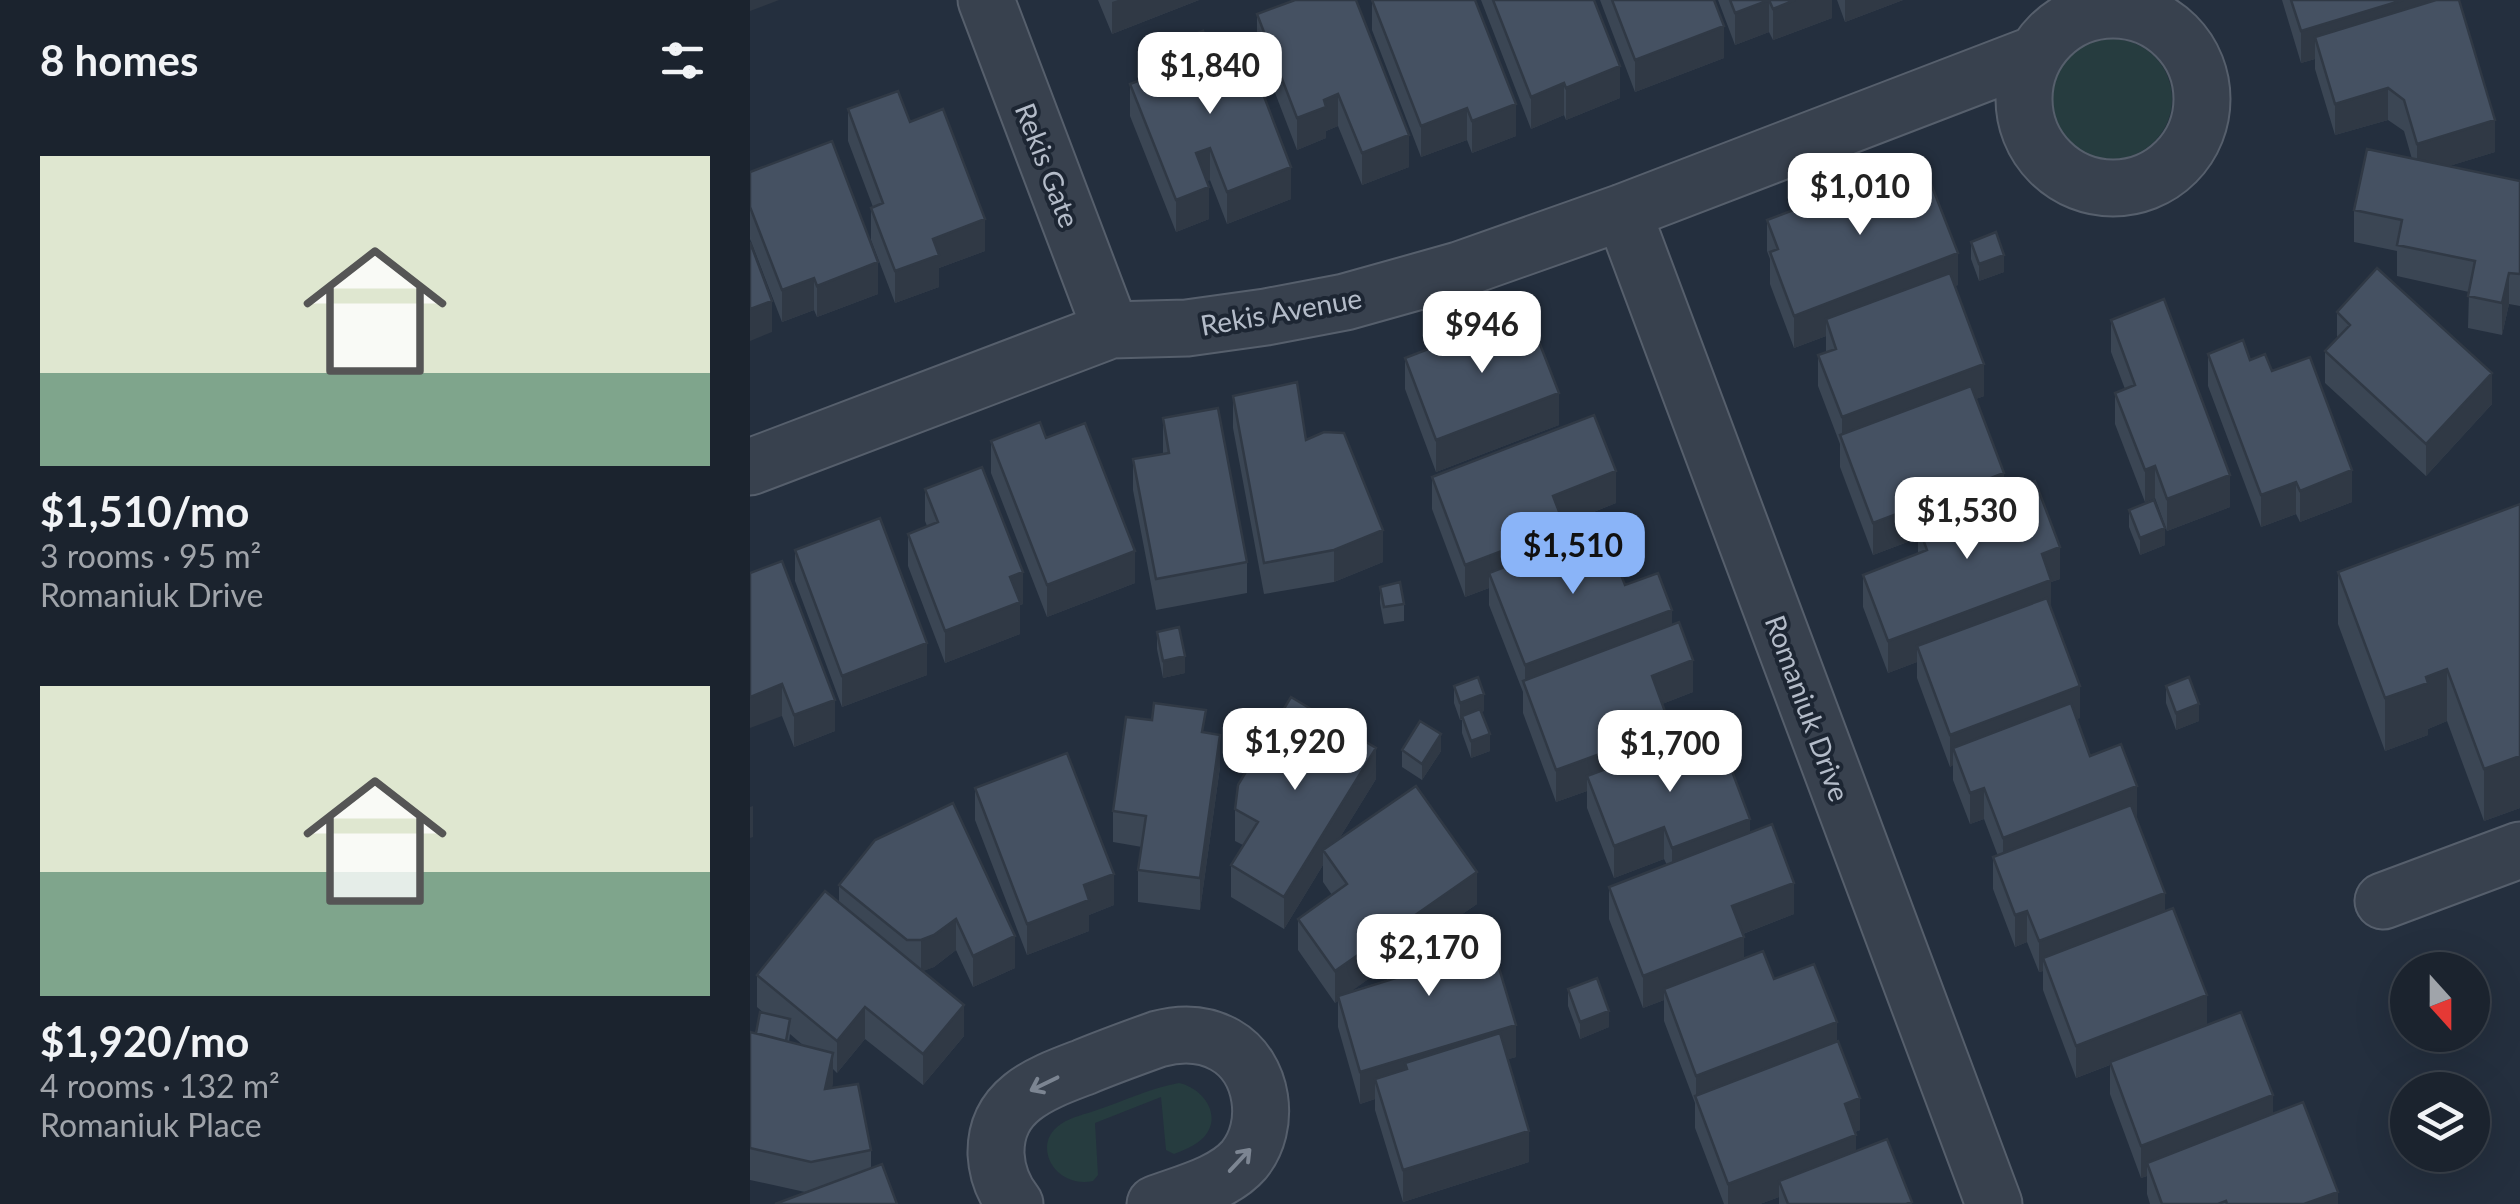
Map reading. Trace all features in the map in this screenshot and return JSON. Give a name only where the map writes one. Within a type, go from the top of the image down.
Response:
[{"type":"street","name":"Rekis Gate","points":[[986,0],[1111,330]]},
{"type":"street","name":"Rekis Avenue","points":[[750,467],[1111,330],[1187,328],[1345,302],[1458,270],[1623,212],[2035,54]]},
{"type":"street","name":"Romaniuk Drive","points":[[1623,212],[1994,1204]]},
{"type":"street","points":[[2383,902],[2520,850]]},
{"type":"street","points":[[1015,1204],[1000,1180],[996,1143],[1004,1120],[1019,1098],[1040,1084],[1158,1038],[1200,1036],[1225,1045],[1251,1073],[1260,1097],[1258,1136],[1245,1158],[1225,1175],[1155,1204]]},
{"type":"green space","points":[[2112,39],[2135,44],[2154,57],[2167,76],[2172,99],[2167,122],[2154,141],[2135,154],[2112,159],[2089,154],[2070,141],[2057,122],[2052,99],[2057,76],[2070,57],[2089,44]]},
{"type":"green space","points":[[1179,1083],[1203,1097],[1211,1112],[1209,1130],[1196,1143],[1174,1154],[1166,1150],[1161,1097],[1095,1123],[1098,1175],[1093,1181],[1068,1178],[1051,1163],[1048,1142],[1061,1124]]},
{"type":"building","points":[[1295,0],[1356,0],[1409,135],[1362,153],[1338,94],[1324,100],[1326,107],[1297,118],[1257,14]]},
{"type":"building","points":[[1372,0],[1475,0],[1516,104],[1472,121],[1467,108],[1421,126]]},
{"type":"building","points":[[1493,0],[1594,0],[1620,66],[1566,88],[1564,83],[1531,97]]},
{"type":"building","points":[[1612,0],[1714,0],[1724,26],[1635,60]]},
{"type":"building","points":[[1730,0],[1769,0],[1735,13]]},
{"type":"building","points":[[1769,0],[1795,0],[1773,9]]},
{"type":"building","points":[[2291,0],[2403,0],[2301,31]]},
{"type":"building","points":[[2436,0],[2459,0],[2495,120],[2417,144],[2404,100],[2388,88],[2335,104],[2315,37]]},
{"type":"building","points":[[1203,31],[1211,51],[1242,39],[1291,167],[1227,192],[1210,148],[1196,153],[1209,187],[1176,200],[1130,84],[1172,68],[1164,47]]},
{"type":"building","points":[[898,91],[910,122],[943,109],[985,219],[933,239],[939,255],[895,271],[871,208],[883,203],[848,109]]},
{"type":"building","points":[[832,141],[878,262],[817,286],[814,278],[782,290],[750,207],[750,172]]},
{"type":"building","points":[[2367,149],[2520,181],[2520,274],[2509,273],[2502,303],[2468,296],[2475,261],[2397,245],[2402,220],[2354,210]]},
{"type":"building","points":[[1922,161],[1958,253],[1794,316],[1770,252],[1778,249],[1767,220]]},
{"type":"building","points":[[1996,232],[2004,255],[1979,264],[1971,242]]},
{"type":"building","points":[[750,242],[772,301],[750,309]]},
{"type":"building","points":[[2377,268],[2492,373],[2426,444],[2325,351],[2350,325],[2337,312]]},
{"type":"building","points":[[1950,273],[1984,364],[1842,417],[1818,355],[1836,349],[1826,319]]},
{"type":"building","points":[[2164,299],[2230,475],[2167,499],[2155,466],[2145,470],[2115,393],[2135,385],[2111,320]]},
{"type":"building","points":[[1527,311],[1559,393],[1436,440],[1405,358]]},
{"type":"building","points":[[2243,340],[2250,360],[2265,354],[2272,371],[2310,357],[2352,470],[2300,491],[2296,482],[2261,495],[2208,354]]},
{"type":"building","points":[[1297,382],[1306,440],[1324,432],[1344,433],[1383,530],[1334,550],[1264,563],[1233,396]]},
{"type":"building","points":[[1971,386],[2004,473],[1873,523],[1840,435]]},
{"type":"building","points":[[1218,408],[1247,562],[1156,579],[1133,459],[1169,453],[1163,418]]},
{"type":"building","points":[[1594,415],[1616,471],[1553,496],[1565,527],[1465,565],[1432,477]]},
{"type":"building","points":[[1040,422],[1046,438],[1085,423],[1135,551],[1047,585],[991,441]]},
{"type":"building","points":[[982,467],[1023,572],[1010,577],[1020,602],[945,631],[908,534],[938,522],[925,489]]},
{"type":"building","points":[[2035,481],[2060,547],[2042,554],[2051,580],[1888,641],[1863,575],[1927,550],[1918,526]]},
{"type":"building","points":[[2154,500],[2165,528],[2140,538],[2129,510]]},
{"type":"building","points":[[2520,504],[2520,756],[2484,769],[2447,669],[2426,677],[2428,683],[2385,698],[2338,572]]},
{"type":"building","points":[[880,518],[927,643],[842,676],[795,550]]},
{"type":"building","points":[[1603,529],[1625,585],[1658,573],[1672,610],[1525,665],[1489,573]]},
{"type":"building","points":[[782,561],[835,700],[794,715],[782,684],[750,697],[750,573]]},
{"type":"building","points":[[1400,582],[1404,604],[1384,607],[1380,587]]},
{"type":"building","points":[[2047,598],[2080,686],[1950,735],[1917,646]]},
{"type":"building","points":[[1679,622],[1693,660],[1652,676],[1671,728],[1556,770],[1523,681]]},
{"type":"building","points":[[1179,627],[1185,656],[1163,661],[1157,632]]},
{"type":"building","points":[[1478,677],[1484,694],[1460,703],[1454,686]]},
{"type":"building","points":[[2189,677],[2199,704],[2176,713],[2166,686]]},
{"type":"building","points":[[1291,697],[1376,748],[1284,897],[1231,865],[1258,822],[1235,809],[1238,785]]},
{"type":"building","points":[[1154,703],[1206,710],[1202,732],[1220,735],[1200,878],[1138,870],[1146,816],[1113,811],[1126,717],[1152,720]]},
{"type":"building","points":[[2071,703],[2090,756],[2121,744],[2137,786],[2003,838],[1984,788],[1970,793],[1953,748]]},
{"type":"building","points":[[1480,709],[1490,734],[1471,741],[1462,716]]},
{"type":"building","points":[[1420,721],[1441,734],[1422,764],[1402,750]]},
{"type":"building","points":[[1687,739],[1692,753],[1721,742],[1750,819],[1672,848],[1664,827],[1614,846],[1587,776]]},
{"type":"building","points":[[1067,753],[1114,874],[1084,885],[1089,900],[1027,924],[975,788]]},
{"type":"building","points":[[1416,786],[1477,872],[1335,971],[1298,919],[1347,884],[1323,850]]},
{"type":"building","points":[[953,803],[1015,936],[973,956],[956,919],[934,935],[907,940],[839,885],[875,840]]},
{"type":"building","points":[[2131,805],[2165,893],[2039,941],[2027,911],[2015,915],[1993,857]]},
{"type":"building","points":[[1772,824],[1794,883],[1732,906],[1744,937],[1643,976],[1609,887]]},
{"type":"building","points":[[825,891],[964,1005],[923,1054],[865,1007],[837,1041],[757,975]]},
{"type":"building","points":[[2173,908],[2207,995],[2076,1046],[2043,958]]},
{"type":"building","points":[[1485,921],[1516,1025],[1360,1072],[1338,996],[1396,978],[1387,951]]},
{"type":"building","points":[[1763,951],[1774,979],[1814,964],[1837,1022],[1696,1076],[1664,989]]},
{"type":"building","points":[[1597,978],[1609,1011],[1580,1022],[1568,989]]},
{"type":"building","points":[[760,1012],[790,1019],[786,1041],[756,1033]]},
{"type":"building","points":[[2241,1012],[2273,1095],[2141,1146],[2110,1062]]},
{"type":"building","points":[[750,1032],[833,1053],[825,1089],[858,1084],[871,1150],[811,1162],[750,1148]]},
{"type":"building","points":[[1500,1033],[1529,1131],[1403,1170],[1375,1079],[1407,1069],[1405,1063]]},
{"type":"building","points":[[1838,1041],[1860,1098],[1845,1104],[1856,1135],[1728,1184],[1695,1096]]},
{"type":"building","points":[[2303,1102],[2338,1192],[2304,1204],[2162,1204],[2147,1163]]},
{"type":"building","points":[[1887,1139],[1912,1202],[1788,1204],[1779,1181]]},
{"type":"building","points":[[882,1164],[897,1204],[775,1204]]}]
